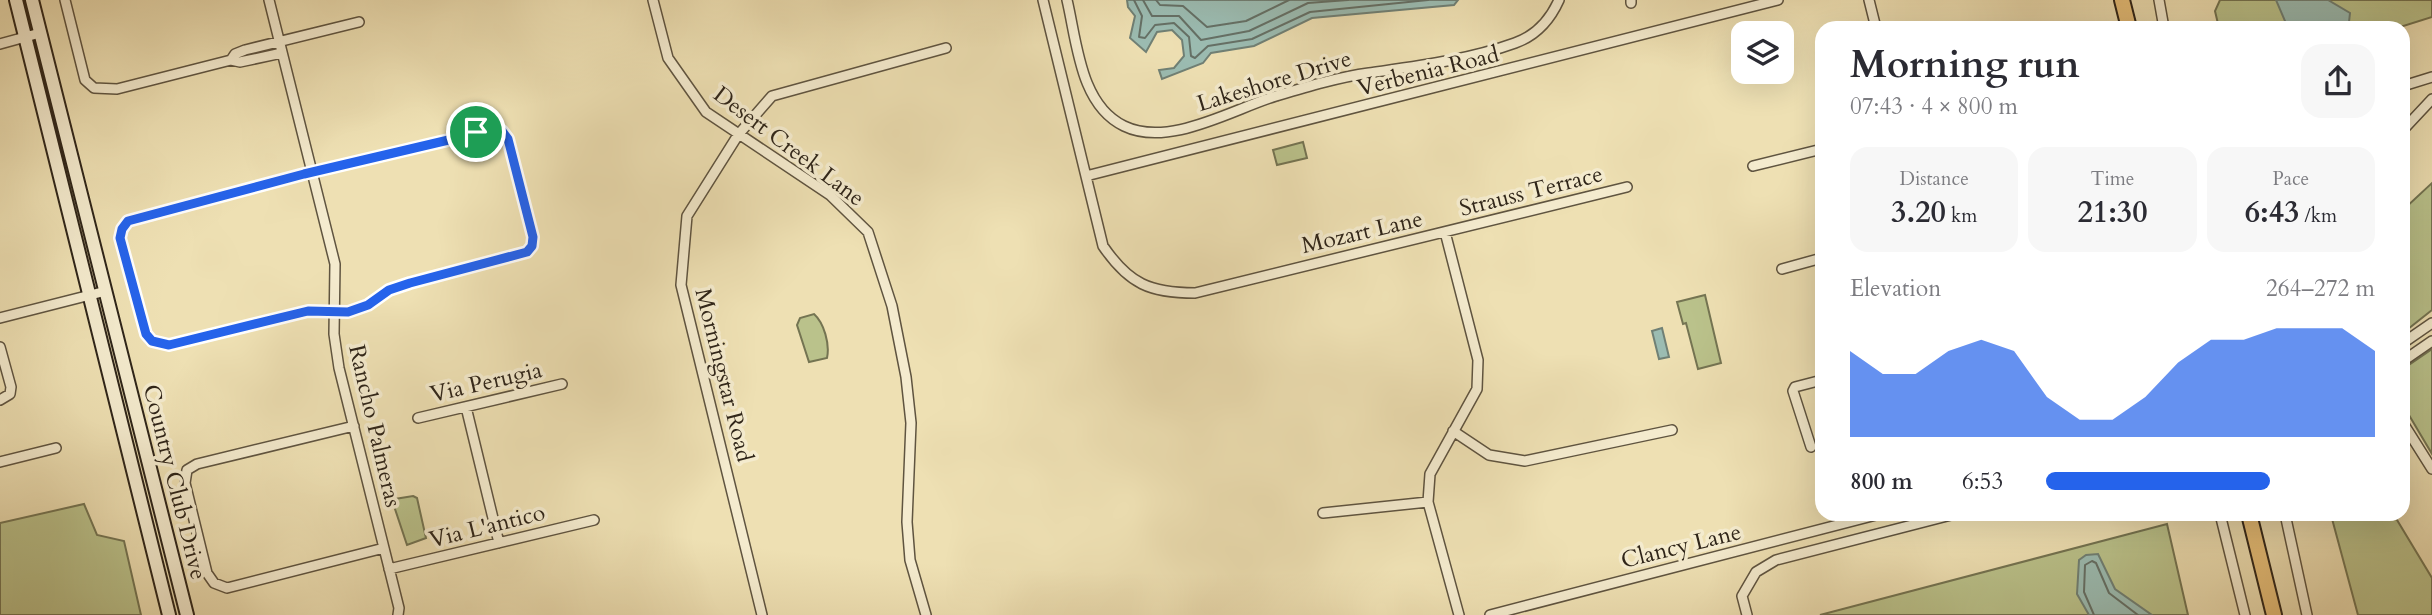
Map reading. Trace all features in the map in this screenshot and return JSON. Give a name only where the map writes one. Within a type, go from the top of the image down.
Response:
[{"type":"main road","name":"Country Club Drive","points":[[16,0],[169,615]]},
{"type":"main road","name":"Country Club Drive","points":[[32,0],[187,615]]},
{"type":"main road","points":[[2122,0],[2127,21]]},
{"type":"main road","points":[[2251,521],[2274,615]]},
{"type":"street","points":[[65,0],[85,80],[94,88],[117,89],[231,60],[252,60],[282,53]]},
{"type":"street","name":"Rancho Palmeras","points":[[269,0],[335,264],[339,368],[398,615]]},
{"type":"street","name":"Desert Creek Lane","points":[[653,0],[668,58],[706,111],[830,195],[868,232],[892,306],[906,377],[911,424],[907,522],[910,561],[926,615]]},
{"type":"street","name":"Mozart Lane","points":[[1043,0],[1103,246],[1127,276],[1162,293],[1195,293],[1446,232],[1478,360],[1477,389],[1430,474],[1428,502],[1459,615]]},
{"type":"street","name":"Lakeshore Drive","points":[[1067,0],[1087,82],[1099,106],[1124,127],[1159,133],[1223,116],[1275,96],[1366,73],[1421,67],[1515,43],[1541,27],[1559,0]]},
{"type":"street","name":"Verbenia Road","points":[[1086,176],[1778,0]]},
{"type":"street","points":[[1869,0],[1874,21]]},
{"type":"street","points":[[2159,0],[2163,21]]},
{"type":"street","points":[[231,60],[234,54],[250,49],[359,22]]},
{"type":"street","points":[[0,44],[40,33]]},
{"type":"street","name":"Morningstar Road","points":[[762,615],[681,285],[687,216],[738,135],[772,96],[946,48]]},
{"type":"street","points":[[250,49],[252,60]]},
{"type":"street","points":[[2410,84],[2432,77]]},
{"type":"street","points":[[2410,123],[2432,99]]},
{"type":"street","points":[[502,131],[508,139],[533,237],[532,246],[520,256],[389,290],[368,305],[348,312],[308,311],[162,345],[152,341],[146,334],[120,238],[122,229],[135,218],[311,173],[476,132],[502,131]]},
{"type":"street","points":[[1753,166],[1815,151]]},
{"type":"street","name":"Strauss Terrace","points":[[1446,232],[1627,187]]},
{"type":"street","points":[[1782,269],[1815,260]]},
{"type":"street","points":[[0,318],[107,291]]},
{"type":"street","points":[[2410,338],[2432,323]]},
{"type":"street","points":[[2410,356],[2432,341]]},
{"type":"street","points":[[0,347],[11,387],[10,394],[0,400]]},
{"type":"street","points":[[1811,447],[1794,397],[1795,387],[1815,382]]},
{"type":"street","name":"Via Perugia","points":[[418,418],[562,384]]},
{"type":"street","points":[[466,407],[499,542]]},
{"type":"street","points":[[354,426],[197,464],[187,470],[185,483],[206,573],[214,583],[227,588],[384,548]]},
{"type":"street","points":[[1453,431],[1489,455],[1525,461],[1672,430]]},
{"type":"street","points":[[2410,434],[2432,469]]},
{"type":"street","points":[[0,462],[56,448]]},
{"type":"street","points":[[1323,513],[1428,502]]},
{"type":"street","name":"Via L'antico","points":[[389,569],[594,520]]},
{"type":"street","name":"Clancy Lane","points":[[1490,615],[1854,521]]},
{"type":"street","points":[[1747,615],[1742,596],[1756,572],[1776,560],[1928,521]]},
{"type":"street","points":[[2222,521],[2245,615]]},
{"type":"street","points":[[2286,521],[2307,615]]},
{"type":"green space","points":[[2220,0],[2432,0],[2432,17],[2410,24],[2410,21],[2217,21],[2215,11]]},
{"type":"green space","points":[[1303,142],[1307,158],[1277,165],[1273,150]]},
{"type":"green space","points":[[2432,183],[2432,310],[2410,327],[2410,203]]},
{"type":"green space","points":[[1705,295],[1721,363],[1698,369],[1686,323],[1683,324],[1677,302]]},
{"type":"green space","points":[[814,314],[823,328],[828,352],[827,358],[809,362],[797,325],[800,318]]},
{"type":"green space","points":[[2432,349],[2432,454],[2410,417],[2410,364]]},
{"type":"green space","points":[[413,496],[417,498],[426,538],[407,545],[393,503],[395,499]]},
{"type":"green space","points":[[84,504],[97,535],[124,541],[141,615],[0,615],[0,523]]},
{"type":"green space","points":[[2333,521],[2398,521],[2432,578],[2432,615],[2358,615]]},
{"type":"green space","points":[[2167,524],[2188,615],[1820,615]]},
{"type":"water","points":[[1127,0],[1458,0],[1454,5],[1312,18],[1254,46],[1211,53],[1203,63],[1162,79],[1159,70],[1174,68],[1184,56],[1182,40],[1172,30],[1157,32],[1146,52],[1130,38],[1135,16],[1128,7]]},
{"type":"water","points":[[2276,0],[2328,0],[2350,13],[2349,21],[2285,21]]},
{"type":"water","points":[[1662,328],[1669,357],[1659,359],[1652,331]]},
{"type":"water","points":[[2098,554],[2115,589],[2152,615],[2089,615],[2077,594],[2079,560],[2086,555]]},
{"type":"route","points":[[502,131],[508,139],[533,237],[532,246],[527,252],[389,290],[368,305],[348,312],[308,311],[169,345],[152,341],[146,334],[120,238],[128,221],[476,132],[502,131]]}]
